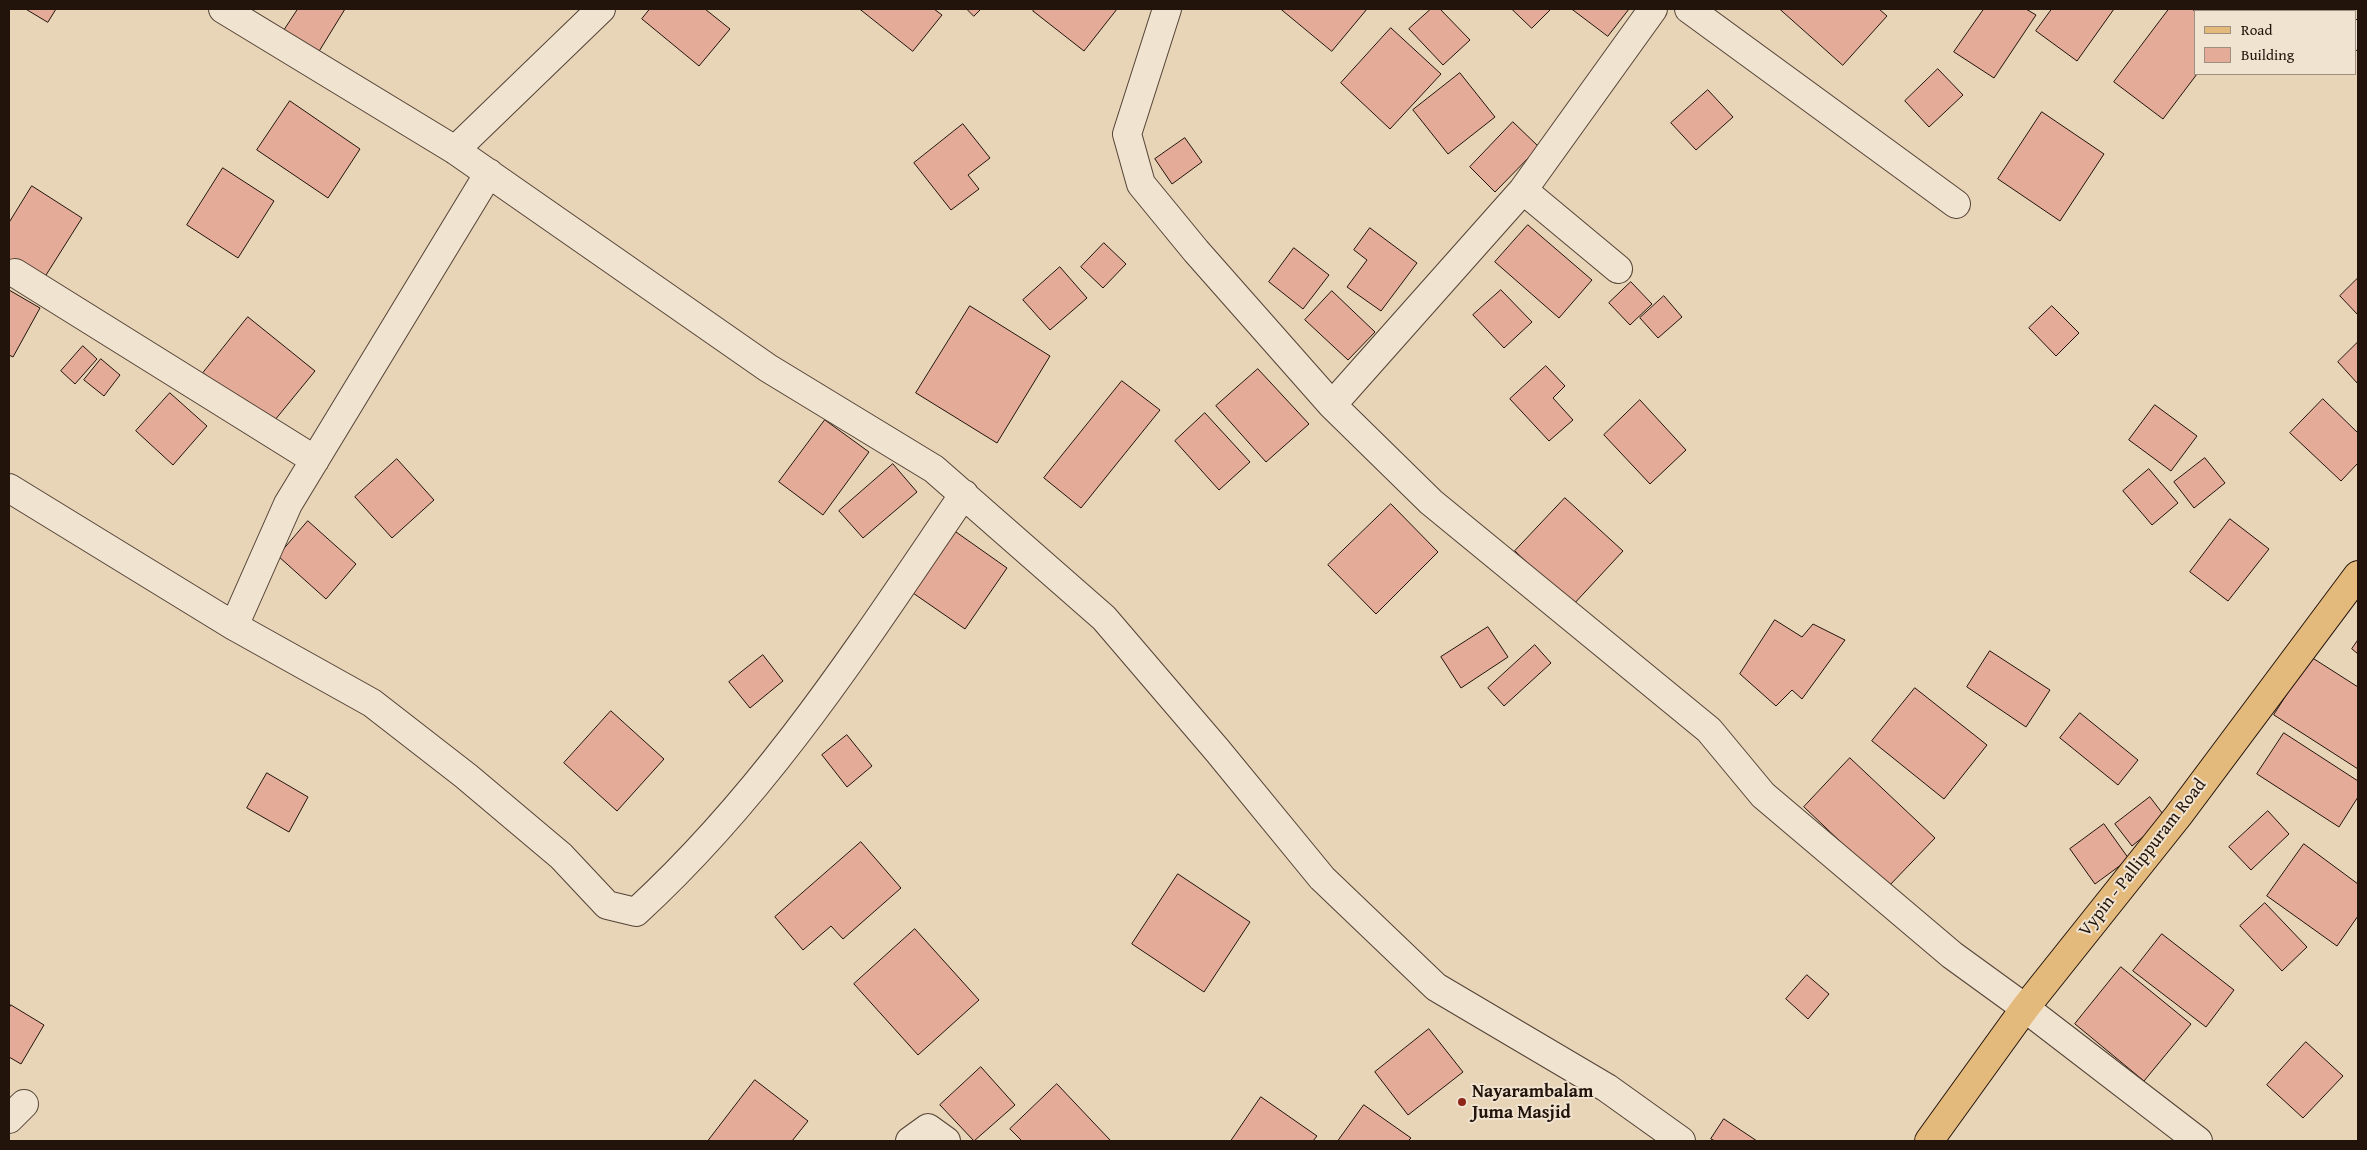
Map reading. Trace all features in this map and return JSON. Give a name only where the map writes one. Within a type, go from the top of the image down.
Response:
[{"type":"main road","name":"Vypin - Pallippuram Road","points":[[1929,1141],[2025,1008],[2178,816],[2358,575]]},
{"type":"street","points":[[224,9],[456,150],[768,368],[934,469],[1104,618],[1217,750],[1322,878],[1436,987],[1607,1088],[1681,1141]]},
{"type":"street","points":[[456,150],[601,9]]},
{"type":"street","points":[[1167,9],[1127,134],[1141,184],[1196,251],[1332,405],[1431,502],[1709,730],[1763,795],[1952,955],[2025,1008],[2198,1141]]},
{"type":"street","points":[[1332,405],[1523,190],[1653,9]]},
{"type":"street","points":[[1689,9],[1956,204]]},
{"type":"street","points":[[234,626],[288,504],[489,173]]},
{"type":"street","points":[[1523,190],[1618,269]]},
{"type":"street","points":[[15,273],[314,460]]},
{"type":"street","points":[[9,488],[234,626],[372,703],[466,776],[553,850],[607,905],[636,912],[679,872],[772,767],[820,704],[964,494]]},
{"type":"street","points":[[910,1141],[928,1128],[946,1141]]},
{"type":"building","points":[[26,9],[56,9],[48,22]]},
{"type":"building","points":[[298,9],[345,9],[318,53],[283,32]]},
{"type":"building","points":[[650,9],[705,9],[730,29],[699,66],[642,19]]},
{"type":"building","points":[[860,9],[934,9],[942,15],[913,51]]},
{"type":"building","points":[[967,9],[981,9],[974,16]]},
{"type":"building","points":[[1035,9],[1117,9],[1084,51],[1033,11]]},
{"type":"building","points":[[1281,9],[1367,9],[1332,51]]},
{"type":"building","points":[[1431,9],[1440,9],[1470,40],[1443,65],[1409,29]]},
{"type":"building","points":[[1512,9],[1551,9],[1532,28]]},
{"type":"building","points":[[1572,9],[1629,9],[1608,36]]},
{"type":"building","points":[[1780,9],[1879,9],[1887,16],[1843,65]]},
{"type":"building","points":[[1984,9],[2026,9],[2036,15],[1994,78],[1954,52]]},
{"type":"building","points":[[2052,9],[2114,9],[2077,61],[2036,31]]},
{"type":"building","points":[[2169,9],[2194,10],[2194,75],[2196,75],[2163,119],[2114,82]]},
{"type":"building","points":[[1391,28],[1441,74],[1390,129],[1341,83]]},
{"type":"building","points":[[1938,69],[1963,95],[1929,127],[1905,101]]},
{"type":"building","points":[[1460,73],[1495,117],[1448,154],[1413,110]]},
{"type":"building","points":[[1708,90],[1733,117],[1696,150],[1671,123]]},
{"type":"building","points":[[290,101],[360,149],[328,198],[257,150]]},
{"type":"building","points":[[2042,112],[2104,154],[2060,221],[1998,179]]},
{"type":"building","points":[[1513,122],[1539,147],[1495,192],[1470,167]]},
{"type":"building","points":[[963,124],[990,158],[968,175],[979,189],[951,210],[914,163]]},
{"type":"building","points":[[1185,138],[1202,162],[1172,184],[1155,159]]},
{"type":"building","points":[[223,168],[274,201],[238,258],[187,225]]},
{"type":"building","points":[[32,186],[82,218],[41,283],[9,262],[9,223]]},
{"type":"building","points":[[1528,225],[1592,280],[1559,318],[1495,262]]},
{"type":"building","points":[[1370,228],[1417,263],[1381,311],[1347,287],[1367,260],[1354,250]]},
{"type":"building","points":[[1104,243],[1126,264],[1103,288],[1081,267]]},
{"type":"building","points":[[1294,248],[1329,275],[1303,309],[1269,282]]},
{"type":"building","points":[[1060,267],[1087,298],[1050,330],[1023,300]]},
{"type":"building","points":[[2358,278],[2358,315],[2340,296]]},
{"type":"building","points":[[1631,282],[1652,304],[1630,325],[1609,303]]},
{"type":"building","points":[[9,290],[40,308],[13,357],[9,355]]},
{"type":"building","points":[[1501,290],[1532,322],[1504,348],[1473,315]]},
{"type":"building","points":[[1332,291],[1375,332],[1348,360],[1305,320]]},
{"type":"building","points":[[1664,296],[1682,317],[1658,338],[1640,318]]},
{"type":"building","points":[[970,306],[1050,356],[997,443],[916,393]]},
{"type":"building","points":[[2052,306],[2079,333],[2056,356],[2029,328]]},
{"type":"building","points":[[248,317],[315,371],[270,426],[203,373]]},
{"type":"building","points":[[2358,342],[2358,384],[2338,362]]},
{"type":"building","points":[[83,346],[97,359],[75,384],[61,371]]},
{"type":"building","points":[[101,359],[120,375],[104,396],[84,380]]},
{"type":"building","points":[[1546,366],[1565,386],[1553,398],[1573,420],[1549,441],[1510,399]]},
{"type":"building","points":[[1258,369],[1309,424],[1266,462],[1216,406]]},
{"type":"building","points":[[1122,381],[1160,410],[1081,508],[1044,478]]},
{"type":"building","points":[[170,393],[207,426],[173,465],[136,431]]},
{"type":"building","points":[[2323,399],[2358,433],[2358,463],[2341,481],[2290,433]]},
{"type":"building","points":[[1640,400],[1686,450],[1650,484],[1604,435]]},
{"type":"building","points":[[2155,405],[2197,436],[2171,471],[2129,440]]},
{"type":"building","points":[[1205,413],[1250,462],[1219,490],[1175,441]]},
{"type":"building","points":[[825,420],[869,452],[823,515],[779,482]]},
{"type":"building","points":[[2205,458],[2225,483],[2194,508],[2174,482]]},
{"type":"building","points":[[397,459],[434,500],[392,538],[355,497]]},
{"type":"building","points":[[893,464],[917,492],[863,538],[839,511]]},
{"type":"building","points":[[2149,469],[2178,503],[2152,525],[2123,491]]},
{"type":"building","points":[[1565,498],[1623,551],[1572,606],[1515,551]]},
{"type":"building","points":[[1391,504],[1438,552],[1376,614],[1328,565]]},
{"type":"building","points":[[2230,519],[2269,549],[2228,601],[2190,572]]},
{"type":"building","points":[[308,521],[356,564],[326,599],[278,556]]},
{"type":"building","points":[[956,532],[1007,568],[965,629],[913,593]]},
{"type":"building","points":[[1775,620],[1802,637],[1813,624],[1845,640],[1802,699],[1792,690],[1776,706],[1740,674]]},
{"type":"building","points":[[1488,627],[1508,657],[1461,688],[1441,657]]},
{"type":"building","points":[[2358,640],[2358,654],[2352,649]]},
{"type":"building","points":[[1535,645],[1551,663],[1504,706],[1488,688]]},
{"type":"building","points":[[1990,651],[2050,690],[2026,727],[1967,687]]},
{"type":"building","points":[[763,655],[783,681],[750,708],[729,682]]},
{"type":"building","points":[[2311,657],[2358,687],[2358,769],[2274,715]]},
{"type":"building","points":[[1915,688],[1987,745],[1944,799],[1872,741]]},
{"type":"building","points":[[611,711],[664,759],[617,811],[564,763]]},
{"type":"building","points":[[2080,713],[2138,760],[2118,785],[2060,738]]},
{"type":"building","points":[[2284,733],[2358,781],[2358,797],[2339,827],[2257,774]]},
{"type":"building","points":[[847,735],[872,766],[847,787],[822,755]]},
{"type":"building","points":[[1850,758],[1935,838],[1888,887],[1804,807]]},
{"type":"building","points":[[267,773],[308,797],[289,832],[247,808]]},
{"type":"building","points":[[2150,797],[2166,818],[2132,846],[2115,824]]},
{"type":"building","points":[[2268,811],[2289,834],[2251,870],[2229,847]]},
{"type":"building","points":[[2104,824],[2129,859],[2095,884],[2070,849]]},
{"type":"building","points":[[861,842],[901,888],[843,939],[831,926],[803,950],[775,917]]},
{"type":"building","points":[[2304,844],[2358,884],[2358,916],[2337,946],[2267,896]]},
{"type":"building","points":[[1178,874],[1250,922],[1204,992],[1132,944]]},
{"type":"building","points":[[2265,903],[2307,947],[2282,971],[2240,926]]},
{"type":"building","points":[[915,929],[979,1000],[918,1055],[854,984]]},
{"type":"building","points":[[2162,934],[2234,990],[2206,1027],[2133,971]]},
{"type":"building","points":[[2121,967],[2191,1024],[2144,1081],[2075,1024]]},
{"type":"building","points":[[1807,975],[1829,994],[1808,1019],[1786,999]]},
{"type":"building","points":[[11,1005],[44,1025],[21,1064],[9,1057],[9,1009]]},
{"type":"building","points":[[1429,1029],[1463,1072],[1408,1115],[1375,1072]]},
{"type":"building","points":[[2306,1042],[2343,1076],[2303,1118],[2267,1085]]},
{"type":"building","points":[[981,1067],[1015,1105],[974,1141],[940,1105]]},
{"type":"building","points":[[755,1080],[808,1121],[792,1141],[708,1141]]},
{"type":"building","points":[[1057,1084],[1110,1140],[1022,1141],[1010,1129]]},
{"type":"building","points":[[1261,1097],[1317,1136],[1313,1141],[1231,1141]]},
{"type":"building","points":[[1364,1105],[1411,1138],[1408,1141],[1338,1141]]},
{"type":"building","points":[[1724,1119],[1757,1141],[1715,1141],[1711,1139]]},
{"type":"place","name":"Nayarambalam Juma Masjid","points":[[1462,1102]]}]
